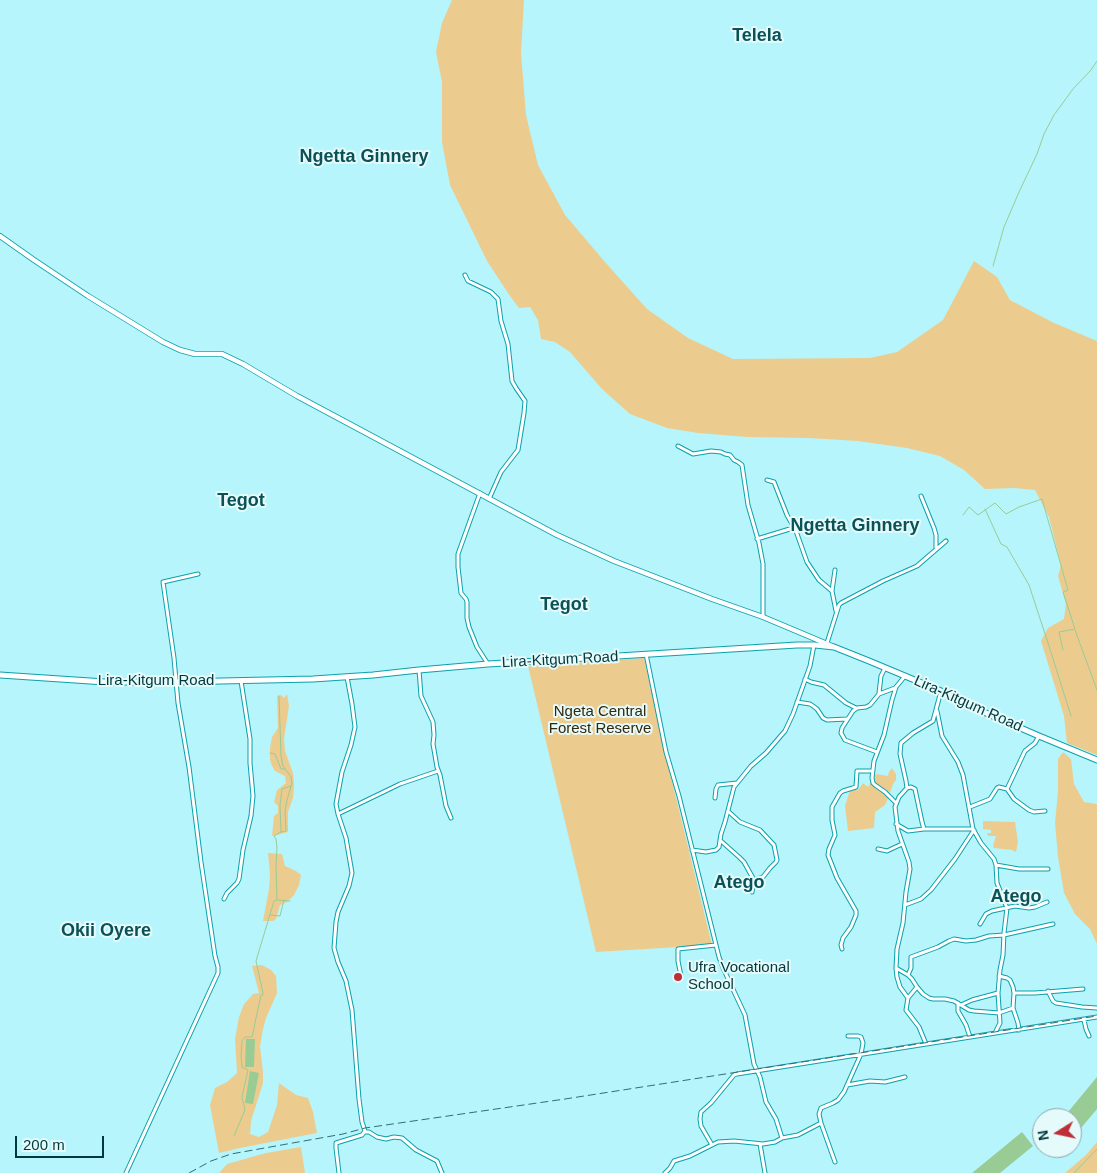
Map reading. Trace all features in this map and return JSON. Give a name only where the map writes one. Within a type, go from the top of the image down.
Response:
[{"type":"main road","points":[[0,236],[88,296],[163,342],[194,354],[222,354],[536,524],[614,561],[763,617],[834,647]]},
{"type":"main road","name":"Lira-Kitgum Road","points":[[0,675],[105,682],[313,679],[488,664],[814,645],[834,647],[941,691],[979,710],[1097,760]]},
{"type":"street","points":[[465,275],[468,281],[491,292],[498,300],[501,321],[508,344],[512,381],[525,401],[518,450],[501,472],[489,499]]},
{"type":"street","points":[[678,446],[693,454],[711,450],[721,452],[730,455],[742,465],[748,505],[763,564],[763,617]]},
{"type":"street","points":[[767,480],[774,482],[786,514],[796,531],[807,562],[819,580],[832,591]]},
{"type":"street","points":[[480,494],[458,554],[458,567],[461,593],[467,602],[469,627],[477,647],[488,664]]},
{"type":"street","points":[[921,496],[936,535],[936,549]]},
{"type":"street","points":[[757,539],[793,528]]},
{"type":"street","points":[[827,643],[839,605],[917,566],[946,541]]},
{"type":"street","points":[[835,570],[832,591],[837,614]]},
{"type":"street","points":[[126,1173],[218,973],[163,582],[198,574]]},
{"type":"street","points":[[692,850],[712,851],[719,847],[734,787],[751,766],[766,753],[785,731],[792,718],[810,666],[814,645]]},
{"type":"street","points":[[646,654],[664,746],[679,796],[716,945],[724,970],[745,1015],[753,1058],[766,1102],[776,1120],[782,1138]]},
{"type":"street","points":[[879,694],[881,676],[885,668]]},
{"type":"street","points":[[419,670],[421,696],[434,726],[433,744],[446,806],[451,818]]},
{"type":"street","points":[[896,803],[873,783],[872,778],[874,761],[884,735],[892,700],[896,688],[905,676]]},
{"type":"street","points":[[346,677],[352,704],[354,727],[336,800],[338,814],[346,838],[352,873],[349,886],[338,912],[334,948],[346,981],[352,1010],[359,1099],[365,1132]]},
{"type":"street","points":[[805,679],[824,685],[846,703],[857,708],[870,705],[879,694],[896,688]]},
{"type":"street","points":[[224,899],[226,893],[239,879],[253,796],[250,739],[241,681]]},
{"type":"street","points":[[908,998],[898,983],[896,968],[897,949],[904,923],[910,869],[896,824],[896,803],[907,788],[900,749],[901,743],[913,733],[932,722],[941,691]]},
{"type":"street","points":[[797,702],[810,704],[827,720],[847,719]]},
{"type":"street","points":[[857,708],[847,719],[841,733],[848,742],[877,752]]},
{"type":"street","points":[[937,710],[942,736],[958,762],[963,775],[974,830],[991,854],[996,865],[997,883],[1007,908],[998,994],[1000,1023],[995,1033]]},
{"type":"street","points":[[1007,789],[1025,750],[1035,743],[1039,736]]},
{"type":"street","points":[[338,814],[400,784],[438,771]]},
{"type":"street","points":[[842,949],[843,938],[851,927],[856,911],[837,878],[828,855],[835,835],[832,807],[843,790],[856,787],[857,771],[874,771]]},
{"type":"street","points":[[715,798],[718,786],[738,783]]},
{"type":"street","points":[[970,807],[990,798],[999,787],[1007,789],[1014,799],[1029,810],[1045,811]]},
{"type":"street","points":[[907,788],[915,789],[924,829]]},
{"type":"street","points":[[728,812],[740,822],[760,830],[774,845],[776,862],[763,877],[754,880]]},
{"type":"street","points":[[896,824],[908,830],[974,830]]},
{"type":"street","points":[[905,905],[921,899],[930,890],[952,864],[974,830]]},
{"type":"street","points":[[721,841],[742,859],[754,880],[752,892]]},
{"type":"street","points":[[878,849],[887,851],[902,844]]},
{"type":"street","points":[[996,865],[1019,870],[1048,869]]},
{"type":"street","points":[[980,924],[986,914],[1015,906],[1036,907],[1047,902]]},
{"type":"street","points":[[908,975],[911,968],[911,957],[949,941],[976,940],[1053,924]]},
{"type":"street","points":[[681,976],[678,949],[716,945]]},
{"type":"street","points":[[896,968],[908,975],[922,994],[929,998],[945,999],[969,1010],[999,1013],[1013,1008]]},
{"type":"street","points":[[1000,976],[1010,980],[1014,993],[1013,1008],[1020,1026],[1019,1030]]},
{"type":"street","points":[[917,988],[908,998],[906,1010],[919,1027],[926,1044]]},
{"type":"street","points":[[1014,993],[1026,994],[1083,989]]},
{"type":"street","points":[[1048,991],[1056,1003],[1097,1008]]},
{"type":"street","points":[[959,1004],[998,994]]},
{"type":"street","points":[[959,1004],[958,1010],[970,1037]]},
{"type":"street","points":[[712,1145],[701,1126],[701,1112],[734,1075],[1097,1017]]},
{"type":"street","points":[[1084,1020],[1089,1036]]},
{"type":"street","points":[[835,1162],[820,1123],[820,1110],[838,1100],[844,1092],[861,1054],[863,1043],[861,1037],[848,1036]]},
{"type":"street","points":[[847,1085],[870,1081],[886,1082],[905,1078]]},
{"type":"street","points":[[665,1173],[674,1161],[690,1156],[712,1145],[734,1141],[760,1144],[775,1142],[782,1138],[798,1135],[820,1123]]},
{"type":"street","points":[[339,1173],[336,1144],[365,1132],[386,1139],[402,1138],[416,1150],[437,1162],[442,1173]]},
{"type":"street","points":[[760,1144],[765,1173]]},
{"type":"green space","points":[[452,0],[524,0],[521,53],[526,115],[538,165],[565,215],[605,262],[647,309],[688,338],[733,359],[870,358],[897,352],[943,320],[974,261],[997,277],[1010,300],[1054,323],[1097,341],[1097,755],[1067,743],[1064,716],[1041,641],[1048,628],[1064,619],[1066,604],[1058,576],[1061,565],[1049,517],[1035,490],[1014,488],[985,489],[964,470],[940,456],[907,448],[858,441],[747,437],[698,433],[667,428],[630,414],[602,389],[570,352],[555,342],[541,339],[538,320],[530,307],[519,308],[487,261],[450,185],[442,142],[442,82],[436,52],[442,23]]},
{"type":"green space","name":"Ngeta Central Forest Reserve","points":[[644,658],[712,945],[596,952],[528,666]]},
{"type":"green space","points":[[287,694],[289,706],[284,739],[285,751],[293,773],[293,798],[288,812],[288,832],[272,836],[274,816],[278,813],[278,806],[274,802],[277,790],[286,783],[285,776],[275,771],[272,766],[270,748],[272,737],[278,728],[277,696],[281,695],[284,698]]},
{"type":"green space","points":[[1063,752],[1071,759],[1074,784],[1084,802],[1097,804],[1097,944],[1090,929],[1075,914],[1064,893],[1055,823],[1058,759]]},
{"type":"green space","points":[[892,768],[896,774],[896,780],[890,793],[883,788],[883,791],[889,796],[885,805],[875,812],[874,828],[848,831],[845,806],[850,790],[858,790],[863,783],[868,787],[876,774],[888,776]]},
{"type":"green space","points":[[983,821],[1015,822],[1018,842],[1016,852],[994,848],[996,836],[988,836],[987,833],[991,833],[991,830],[983,829]]},
{"type":"green space","points":[[268,853],[282,854],[285,866],[301,875],[294,895],[287,902],[280,905],[276,919],[273,921],[263,921],[269,889]]},
{"type":"green space","points":[[262,965],[271,970],[276,976],[277,993],[263,1029],[260,1046],[263,1083],[251,1121],[250,1134],[259,1137],[268,1132],[277,1105],[279,1083],[296,1095],[308,1098],[317,1133],[219,1153],[210,1105],[215,1088],[227,1082],[237,1073],[235,1039],[239,1017],[244,1004],[253,994],[259,993],[252,966]]},
{"type":"green space","points":[[1097,1142],[1097,1173],[1065,1173],[1086,1155]]},
{"type":"green space","points":[[301,1147],[305,1173],[219,1173],[227,1164],[266,1153]]},
{"type":"shaded area","points":[[246,1039],[255,1039],[254,1067],[245,1067]]},
{"type":"shaded area","points":[[250,1071],[259,1073],[253,1104],[245,1103]]},
{"type":"shaded area","points":[[1097,1077],[1097,1109],[1082,1127],[1082,1108],[1071,1108]]},
{"type":"shaded area","points":[[1022,1132],[1032,1145],[1032,1147],[1000,1173],[972,1173]]},
{"type":"waterway","points":[[993,266],[1004,227],[1044,134],[1054,115],[1097,61]]},
{"type":"waterway","points":[[963,515],[969,507],[978,515],[995,503],[1006,514],[1042,499],[1068,590],[1063,592],[1075,629],[1059,632],[1063,650]]},
{"type":"waterway","points":[[985,509],[1001,544],[1007,547],[1029,585],[1071,716]]},
{"type":"waterway","points":[[1075,630],[1097,690]]},
{"type":"waterway","points":[[279,696],[281,756],[283,766],[291,777],[292,783],[285,811],[286,831],[281,832]]},
{"type":"waterway","points":[[270,753],[275,754],[281,769],[285,769]]},
{"type":"waterway","points":[[234,1136],[245,1110],[242,1097],[248,1070],[242,1067],[242,1041],[245,1037],[252,1037],[261,995],[263,995],[256,961],[274,901],[277,900],[277,848],[274,836],[281,832],[280,805],[282,789],[291,786]]},
{"type":"waterway","points":[[278,900],[290,901]]},
{"type":"waterway","points":[[270,915],[280,916],[284,900]]},
{"type":"waterway","points":[[1074,1173],[1097,1149]]},
{"type":"railway","points":[[189,1173],[211,1161],[231,1154],[343,1134],[365,1128],[565,1099],[1097,1016]]},
{"type":"place","name":"Ufra Vocational School","points":[[678,977]]},
{"type":"district","name":"Telela","points":[[757,36]]},
{"type":"district","name":"Ngetta Ginnery","points":[[364,157]]},
{"type":"district","name":"Tegot","points":[[241,501]]},
{"type":"district","name":"Ngetta Ginnery","points":[[855,526]]},
{"type":"district","name":"Tegot","points":[[564,605]]},
{"type":"district","name":"Atego","points":[[739,883]]},
{"type":"district","name":"Atego","points":[[1016,897]]},
{"type":"district","name":"Okii Oyere","points":[[106,931]]}]
